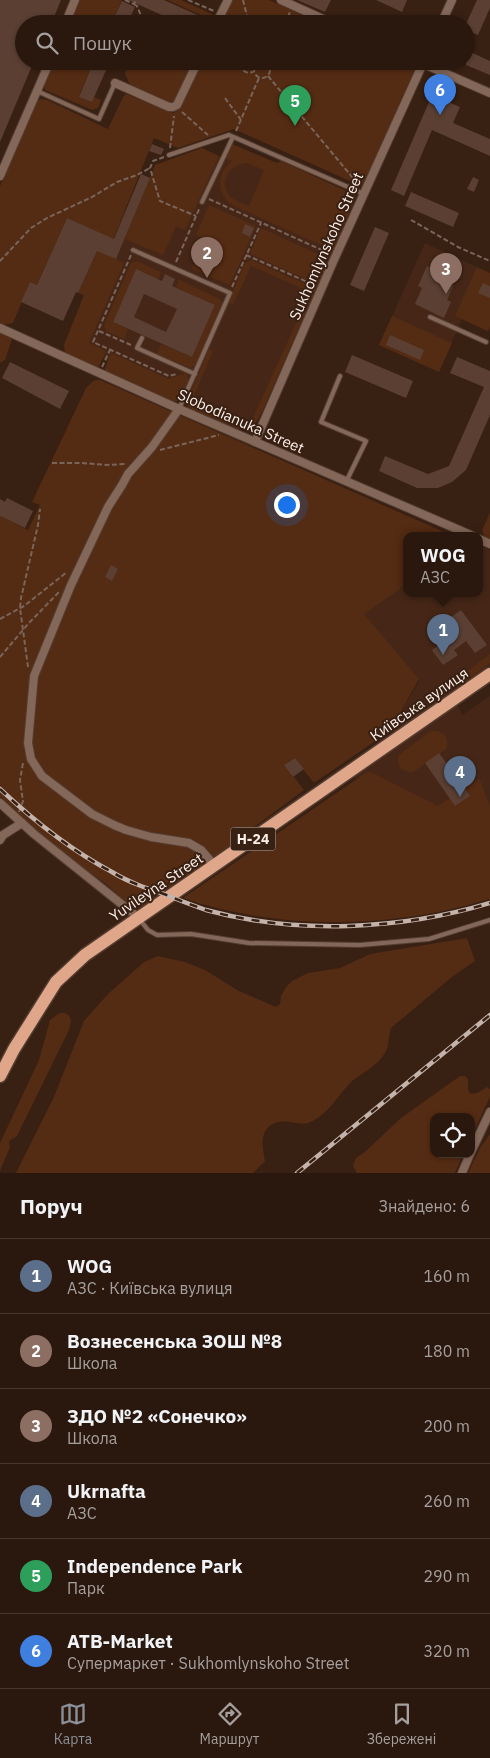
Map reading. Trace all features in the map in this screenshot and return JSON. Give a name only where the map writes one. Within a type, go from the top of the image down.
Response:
[{"type":"main road","name":"Київська вулиця","points":[[367,760],[490,674]]},
{"type":"main road","name":"Yuvileyna Street","points":[[0,1076],[14,1049],[56,982],[85,955],[367,760]]},
{"type":"street","points":[[69,15],[76,0]]},
{"type":"street","points":[[221,14],[228,0]]},
{"type":"street","points":[[280,0],[314,15]]},
{"type":"street","points":[[445,15],[452,0]]},
{"type":"street","points":[[0,176],[46,70]]},
{"type":"street","points":[[115,83],[168,107],[175,106],[193,70]]},
{"type":"street","name":"Sukhomlynskoho Street","points":[[255,442],[418,70]]},
{"type":"street","points":[[440,70],[490,93]]},
{"type":"street","name":"Slobodianuka Street","points":[[0,328],[99,374],[464,532]]},
{"type":"street","points":[[179,409],[147,454],[128,474],[108,507],[70,584],[34,676],[28,744],[34,765],[42,776],[92,814],[126,830],[190,844],[201,850],[215,866]]},
{"type":"street","points":[[0,803],[139,918]]},
{"type":"street","points":[[0,840],[19,820]]},
{"type":"street","points":[[475,1144],[490,1112]]},
{"type":"street","points":[[462,1173],[469,1158]]},
{"type":"lane","points":[[37,91],[99,120],[115,83]]},
{"type":"lane","points":[[169,155],[229,135],[364,194]]},
{"type":"lane","points":[[202,202],[233,137]]},
{"type":"lane","points":[[133,250],[230,293],[179,409]]},
{"type":"lane","points":[[430,316],[486,342]]},
{"type":"lane","points":[[142,338],[138,348],[195,374]]},
{"type":"lane","points":[[340,376],[321,422],[366,441],[346,482]]},
{"type":"lane","points":[[139,918],[148,930],[157,935],[191,934],[249,943],[360,945],[428,939],[490,920]]},
{"type":"path","points":[[125,0],[137,6],[141,15]]},
{"type":"path","points":[[134,4],[136,0]]},
{"type":"path","points":[[188,0],[221,14]]},
{"type":"path","points":[[243,0],[247,15]]},
{"type":"path","points":[[289,15],[293,6]]},
{"type":"path","points":[[242,70],[248,73],[254,72],[259,78]]},
{"type":"path","points":[[268,76],[270,70]]},
{"type":"path","points":[[259,78],[268,76]]},
{"type":"path","points":[[268,76],[357,183],[364,194]]},
{"type":"path","points":[[233,137],[259,78]]},
{"type":"path","points":[[225,98],[240,120]]},
{"type":"path","points":[[175,106],[214,140]]},
{"type":"path","points":[[0,261],[31,228],[117,182],[137,175],[150,168],[154,161],[169,155],[175,106]]},
{"type":"path","points":[[150,168],[160,201],[196,216]]},
{"type":"path","points":[[204,198],[324,252],[310,283],[246,255]]},
{"type":"path","points":[[173,268],[202,202]]},
{"type":"path","points":[[411,220],[458,247],[490,261]]},
{"type":"path","points":[[230,293],[260,223]]},
{"type":"path","points":[[133,250],[93,342],[170,376]]},
{"type":"path","points":[[322,257],[326,259]]},
{"type":"path","points":[[98,330],[138,348]]},
{"type":"path","points":[[99,374],[110,350]]},
{"type":"path","points":[[147,454],[231,432]]},
{"type":"path","points":[[52,463],[107,465],[138,462]]},
{"type":"path","points":[[29,673],[20,608],[22,590],[37,530],[40,509]]},
{"type":"path","points":[[0,620],[20,608],[68,571]]},
{"type":"path","points":[[0,657],[23,629],[62,589]]},
{"type":"path","points":[[19,820],[23,801],[20,780],[24,760]]},
{"type":"shaded area","points":[[80,0],[122,0],[115,15],[74,15]]},
{"type":"shaded area","points":[[167,0],[181,0],[214,15],[201,15]]},
{"type":"shaded area","points":[[233,0],[269,0],[302,15],[226,15]]},
{"type":"shaded area","points":[[50,70],[90,70],[79,96],[91,102],[94,97],[101,100],[98,108],[92,110],[45,90],[44,85]]},
{"type":"shaded area","points":[[126,70],[189,70],[175,100],[169,103],[131,88],[125,73]]},
{"type":"shaded area","points":[[198,70],[414,70],[363,187],[234,129],[178,148],[154,138],[107,255],[124,263],[89,343],[106,351],[98,369],[68,355],[65,352],[64,345],[84,295],[78,293],[104,235],[67,218],[37,285],[30,282],[13,323],[0,324],[0,186],[35,103],[40,99],[47,100],[108,129],[126,94],[174,113],[179,109]]},
{"type":"shaded area","points":[[232,144],[353,197],[251,423],[69,344],[141,174],[150,178],[155,165],[202,148],[225,159]]},
{"type":"shaded area","points":[[232,144],[277,163],[281,161],[355,195],[356,197],[330,259],[326,257],[330,249],[234,206],[228,201],[221,190],[220,184],[223,172],[232,161],[225,158]],"holes":[[[247,163],[264,170],[249,206],[235,200],[228,194],[225,183],[226,178],[228,173],[236,166]]]},
{"type":"shaded area","points":[[202,148],[219,156],[185,230],[176,226],[163,255],[125,239],[155,165]]},
{"type":"shaded area","points":[[209,205],[256,226],[230,285],[192,269],[205,239],[196,235]]},
{"type":"shaded area","points":[[261,228],[318,254],[306,279],[250,254]]},
{"type":"shaded area","points":[[425,243],[490,273],[490,327],[488,331],[462,319],[439,372],[379,345]]},
{"type":"shaded area","points":[[251,260],[312,287],[325,261],[328,262],[261,414],[251,426],[238,429],[188,408],[186,404],[209,349],[213,351],[193,398],[251,422],[310,292],[251,266],[233,305],[228,303],[245,263]]},
{"type":"shaded area","points":[[137,261],[161,272],[158,279],[136,270],[113,322],[128,329],[124,339],[106,331],[104,325],[131,263]]},
{"type":"shaded area","points":[[477,267],[490,273],[490,327],[488,331],[455,316]]},
{"type":"shaded area","points":[[179,280],[220,299],[222,303],[196,365],[191,368],[157,354],[161,344],[192,357],[215,306],[176,287]]},
{"type":"shaded area","points":[[392,316],[452,343],[439,372],[379,345]]},
{"type":"shaded area","points":[[0,333],[12,339],[5,360],[0,363]]},
{"type":"shaded area","points":[[111,353],[169,379],[186,373],[189,379],[180,400],[174,402],[104,371]]},
{"type":"shaded area","points":[[100,380],[444,532],[403,532],[403,587],[364,614],[419,679],[390,731],[314,783],[294,758],[285,765],[304,790],[146,906],[140,907],[130,905],[106,884],[59,851],[0,799],[0,516],[28,530],[40,505],[32,502],[86,388],[92,382]]},
{"type":"shaded area","points":[[490,513],[490,542],[485,539],[482,530]]},
{"type":"shaded area","points":[[483,547],[490,550],[490,669],[394,737],[390,731],[419,681],[363,614],[403,587],[403,597],[483,597]]},
{"type":"shaded area","points":[[490,654],[490,663],[466,681],[461,680],[461,676]]},
{"type":"shaded area","points":[[490,696],[490,840],[352,777],[457,704],[462,715]]},
{"type":"shaded area","points":[[431,731],[439,731],[444,735],[447,741],[446,749],[413,772],[401,769],[398,762],[399,755]]},
{"type":"shaded area","points":[[367,772],[373,773],[438,806],[450,798],[456,806],[469,796],[464,789],[479,778],[490,806],[490,899],[453,909],[414,916],[375,921],[336,922],[297,921],[258,916],[220,909],[183,898]]},
{"type":"shaded area","points":[[467,938],[475,961],[452,977],[391,1028],[388,1047],[382,1058],[350,1083],[320,1116],[308,1123],[280,1122],[267,1128],[263,1137],[265,1161],[253,1173],[16,1173],[53,1099],[84,1021],[108,994],[144,962],[158,956],[185,962],[205,970],[239,991],[276,1007],[280,1004],[281,996],[286,987],[292,981],[308,973],[340,968],[370,954]]},
{"type":"shaded area","points":[[60,1013],[69,1016],[71,1023],[69,1030],[17,1136],[9,1141],[10,1147],[0,1171],[0,1143],[39,1060],[50,1020]]},
{"type":"shaded area","points":[[460,1076],[465,1076],[468,1079],[468,1090],[471,1094],[487,1087],[490,1089],[490,1097],[475,1129],[475,1113],[430,1113],[430,1158],[461,1158],[455,1173],[357,1173],[353,1166],[356,1158],[401,1118]]},
{"type":"shaded area","points":[[490,1134],[490,1173],[468,1173],[480,1148]]},
{"type":"building","points":[[0,0],[61,0],[55,15],[15,15],[15,70],[30,70],[0,142]]},
{"type":"building","points":[[128,0],[164,0],[198,15],[162,15]]},
{"type":"building","points":[[297,0],[331,0],[325,12]]},
{"type":"building","points":[[376,0],[407,0],[402,12]]},
{"type":"building","points":[[477,0],[490,0],[490,8],[478,35],[475,34],[475,15],[470,15]]},
{"type":"building","points":[[122,1],[135,7],[131,15],[115,15]]},
{"type":"building","points":[[475,54],[490,61],[490,75],[475,69]]},
{"type":"building","points":[[90,70],[106,70],[92,102],[79,97]]},
{"type":"building","points":[[432,95],[460,107],[453,123],[490,139],[490,156],[432,130],[404,196],[391,190]]},
{"type":"building","points":[[152,144],[164,149],[161,155],[149,151]]},
{"type":"building","points":[[141,174],[150,178],[116,259],[97,251],[63,321],[21,302],[30,282],[37,285],[67,218],[114,239]]},
{"type":"building","points":[[473,177],[479,180],[474,192],[467,189]]},
{"type":"building","points":[[411,192],[459,213],[453,227],[405,206]]},
{"type":"building","points":[[245,224],[254,228],[250,237],[242,233]]},
{"type":"building","points":[[375,227],[389,233],[364,291],[350,285]]},
{"type":"building","points":[[427,266],[456,279],[447,300],[451,302],[444,318],[415,304],[422,288],[418,286]]},
{"type":"building","points":[[136,269],[162,281],[165,274],[175,279],[172,286],[215,305],[192,357],[113,322]],"holes":[[[144,294],[177,309],[166,332],[134,317]]]},
{"type":"building","points":[[483,283],[490,286],[490,298],[478,293]]},
{"type":"building","points":[[390,335],[424,350],[420,360],[386,345]]},
{"type":"building","points":[[352,355],[413,381],[406,398],[345,372]]},
{"type":"building","points":[[457,357],[490,371],[490,415],[466,470],[452,482],[438,488],[417,488],[379,471],[385,456],[428,474],[449,466],[484,387],[450,373]]},
{"type":"building","points":[[10,362],[69,391],[60,409],[2,378]]},
{"type":"building","points":[[7,498],[33,511],[25,528],[0,516],[0,499],[5,502]]},
{"type":"building","points":[[111,565],[118,569],[112,581],[105,577]]},
{"type":"building","points":[[461,610],[487,645],[475,653],[466,641],[454,650],[458,655],[443,665],[432,650],[459,631],[450,618]]},
{"type":"building","points":[[439,753],[470,796],[455,806],[425,763]]},
{"type":"building","points":[[295,758],[304,769],[293,777],[284,765]]},
{"type":"railway","points":[[0,789],[53,834],[118,876],[206,910],[276,923],[312,926],[349,926],[421,919],[490,903]]},
{"type":"railway","points":[[297,1173],[490,1015]]},
{"type":"place","name":"ATB-Market","points":[[440,115]]},
{"type":"place","name":"Independence Park","points":[[295,126]]},
{"type":"place","name":"Вознесенська ЗОШ №8","points":[[207,278]]},
{"type":"place","name":"ЗДО №2 «Сонечко»","points":[[446,294]]},
{"type":"place","name":"WOG","points":[[443,655]]},
{"type":"place","name":"Ukrnafta","points":[[460,797]]}]
